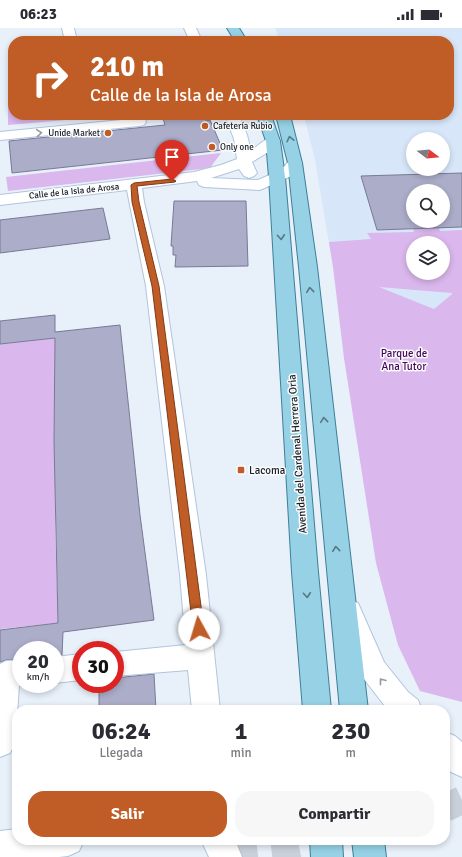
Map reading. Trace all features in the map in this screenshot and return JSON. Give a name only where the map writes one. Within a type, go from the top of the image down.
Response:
[{"type":"main road","name":"Avenida del Cardenal Herrera Oria","points":[[266,120],[272,141],[277,177],[305,572],[317,705]]},
{"type":"main road","points":[[285,120],[295,164],[308,267],[340,588],[353,705]]},
{"type":"main road","points":[[326,845],[327,857]]},
{"type":"main road","points":[[369,845],[370,857]]},
{"type":"street","points":[[0,136],[139,122],[138,120]]},
{"type":"street","points":[[234,120],[242,143],[239,160],[249,174],[260,185],[278,198]]},
{"type":"street","points":[[239,160],[264,149],[272,141]]},
{"type":"street","name":"Calle de la Isla de Arosa","points":[[0,200],[172,181],[199,176],[239,160]]},
{"type":"street","points":[[260,185],[286,173],[295,164]]},
{"type":"street","name":"Calle de la Isla de Arosa","points":[[172,181],[235,182],[260,185]]},
{"type":"street","points":[[134,185],[136,202],[155,286],[202,656],[206,705]]},
{"type":"street","points":[[340,588],[374,670],[402,705]]},
{"type":"street","points":[[124,663],[202,656]]},
{"type":"street","points":[[0,743],[6,674],[12,674]]},
{"type":"street","points":[[0,847],[19,845]]},
{"type":"street","points":[[218,845],[226,857]]},
{"type":"street","points":[[230,857],[231,845]]},
{"type":"shaded area","points":[[275,28],[462,28],[462,293],[453,293],[434,309],[377,287],[333,267],[315,160],[305,120],[454,120],[454,36],[278,36]]},
{"type":"green space","points":[[8,120],[66,120],[8,125]]},
{"type":"green space","points":[[221,153],[210,168],[8,191],[6,177]]},
{"type":"green space","name":"Parque de Ana Tutor","points":[[399,188],[406,190],[406,209]]},
{"type":"green space","name":"Parque de Ana Tutor","points":[[413,228],[439,228],[440,231],[462,230],[462,702],[420,691],[398,645],[376,563],[344,358],[329,242],[371,239],[367,233],[414,232]],"holes":[[[379,287],[452,293],[434,309]]]},
{"type":"green space","points":[[55,338],[55,524],[58,623],[0,629],[0,344]]},
{"type":"building","points":[[164,120],[210,120],[223,150],[12,173],[9,141],[165,125]]},
{"type":"building","points":[[450,173],[462,173],[462,227],[450,227],[450,184],[406,184],[406,228],[434,228],[377,230],[361,176],[406,175],[406,176],[450,176]]},
{"type":"building","points":[[174,201],[246,201],[248,266],[175,267],[176,255],[173,255],[173,246],[171,246]]},
{"type":"building","points":[[103,208],[110,239],[0,253],[0,220]]},
{"type":"building","points":[[55,315],[55,332],[120,325],[140,515],[154,620],[63,632],[63,641],[12,641],[12,660],[0,662],[0,630],[58,623],[54,441],[55,338],[0,344],[0,321]]},
{"type":"building","points":[[154,674],[156,705],[99,705],[99,693],[124,693],[124,677]]},
{"type":"tunnel","points":[[450,806],[462,800]]},
{"type":"tunnel","points":[[230,857],[298,849],[317,845]]},
{"type":"place","name":"Cafetería Rubio","points":[[205,126]]},
{"type":"place","name":"Unide Market","points":[[108,133]]},
{"type":"place","name":"Only one","points":[[212,147]]},
{"type":"place","name":"Lacoma","points":[[241,470]]},
{"type":"route","points":[[172,181],[134,185],[136,202],[155,286],[179,462],[199,629]]}]
